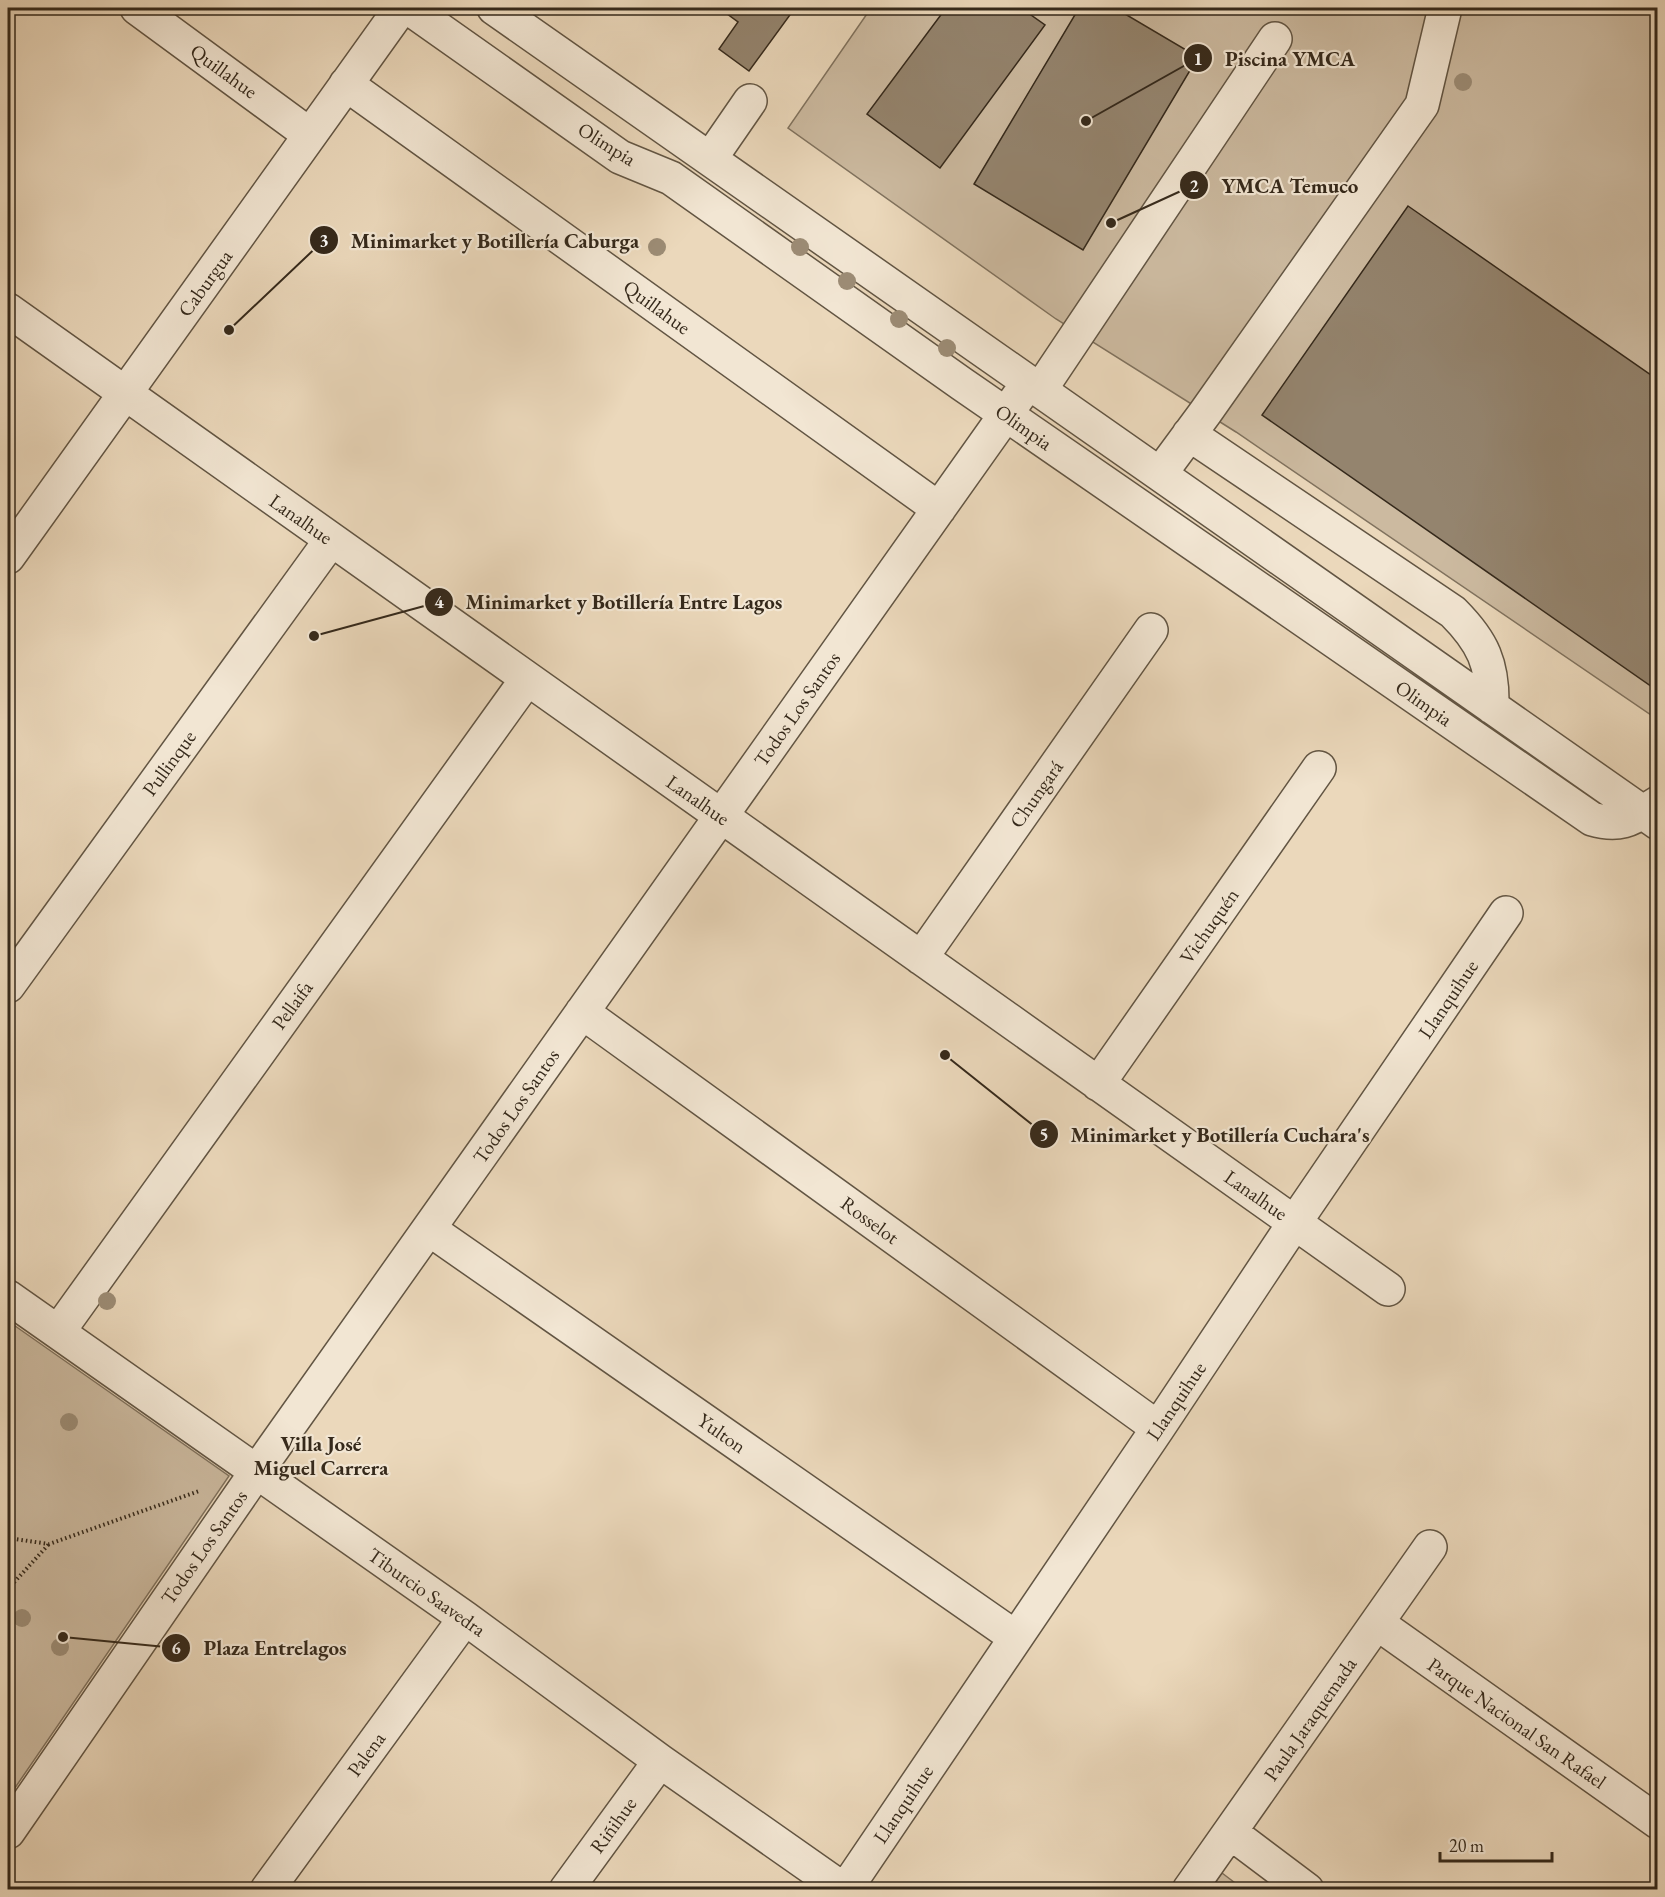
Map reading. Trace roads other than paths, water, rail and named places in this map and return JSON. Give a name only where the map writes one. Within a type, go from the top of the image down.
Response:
[{"type":"street","name":"Quillahue","points":[[137,8],[310,135]]},
{"type":"street","name":"Caburgua","points":[[8,557],[401,8]]},
{"type":"street","name":"Olimpia","points":[[409,8],[620,157],[671,178],[1006,414],[1592,819],[1618,824],[1653,813]]},
{"type":"street","name":"Olimpia","points":[[494,8],[1492,707],[1653,813]]},
{"type":"street","points":[[1160,474],[1422,105],[1445,8]]},
{"type":"street","name":"Todos Los Santos","points":[[8,1832],[256,1471],[1006,414],[1034,387],[1275,39]]},
{"type":"street","name":"Quillahue","points":[[346,84],[939,509]]},
{"type":"street","points":[[710,159],[750,101]]},
{"type":"street","name":"Lanalhue","points":[[8,310],[1389,1289]]},
{"type":"street","points":[[1190,434],[1453,612],[1470,629],[1483,650],[1493,687],[1492,707]]},
{"type":"street","name":"Pullinque","points":[[8,986],[331,540]]},
{"type":"street","name":"Chungará","points":[[921,958],[1151,630]]},
{"type":"street","name":"Pellaifa","points":[[58,1332],[527,679]]},
{"type":"street","name":"Vichuquén","points":[[1098,1084],[1319,768]]},
{"type":"street","name":"Llanquihue","points":[[844,1890],[1158,1428],[1294,1222],[1506,913]]},
{"type":"street","name":"Rosselot","points":[[582,1012],[1158,1428]]},
{"type":"street","name":"Yulton","points":[[429,1228],[1015,1637]]},
{"type":"street","name":"Tiburcio Saavedra","points":[[8,1297],[465,1618],[660,1761],[844,1890]]},
{"type":"street","name":"Paula Jaraquemada","points":[[1190,1890],[1430,1548]]},
{"type":"street","name":"Palena","points":[[267,1890],[465,1618]]},
{"type":"street","name":"Parque Nacional San Rafael","points":[[1377,1623],[1658,1822]]},
{"type":"street","name":"Riñihue","points":[[566,1890],[660,1761]]},
{"type":"street","points":[[1230,1832],[1307,1890]]},
{"type":"place","name":"Piscina YMCA","points":[[1086,121]]},
{"type":"place","name":"YMCA Temuco","points":[[1111,223]]},
{"type":"place","name":"Minimarket y Botillería Caburga","points":[[229,330]]},
{"type":"place","name":"Minimarket y Botillería Entre Lagos","points":[[314,636]]},
{"type":"place","name":"Minimarket y Botillería Cuchara's","points":[[945,1055]]},
{"type":"place","name":"Plaza Entrelagos","points":[[63,1637]]},
{"type":"district","name":"Villa José Miguel Carrera","points":[[321,1456]]}]
